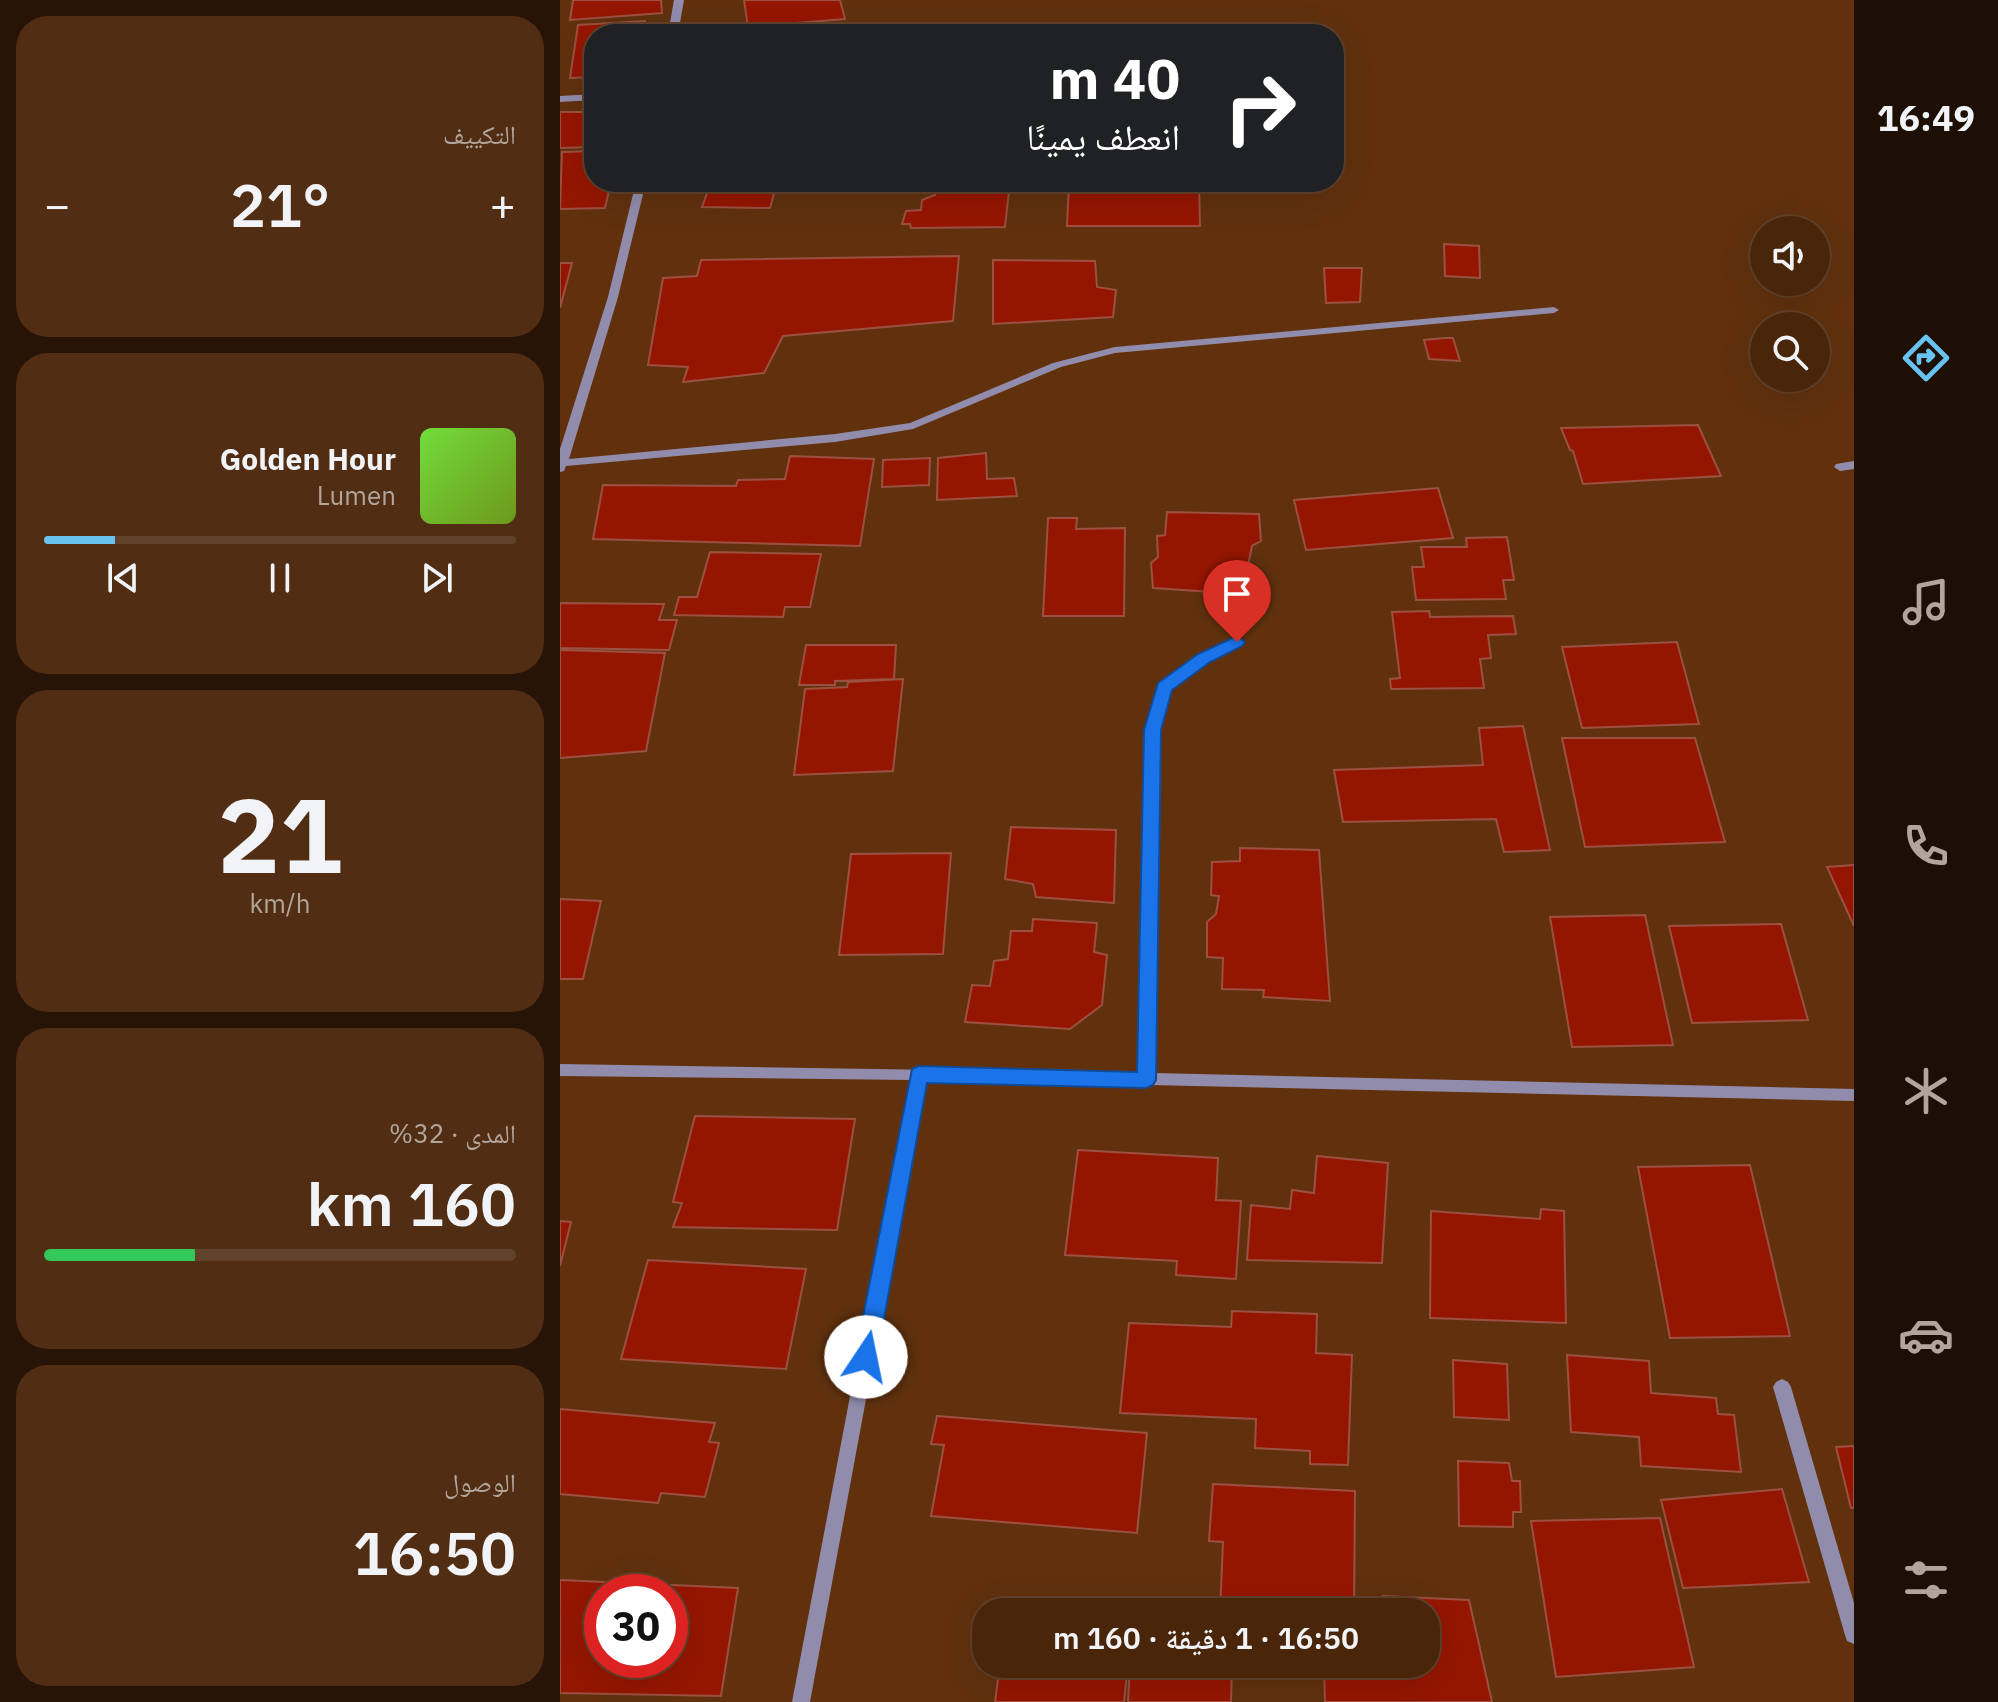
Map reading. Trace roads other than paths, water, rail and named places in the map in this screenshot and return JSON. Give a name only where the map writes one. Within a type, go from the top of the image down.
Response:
[{"type":"street","points":[[675,24],[679,0]]},
{"type":"street","points":[[560,99],[584,98]]},
{"type":"street","points":[[639,192],[613,297],[561,466],[835,438],[913,426],[1057,365],[1115,350],[1554,310]]},
{"type":"street","points":[[1840,467],[1854,465]]},
{"type":"street","points":[[1146,1080],[1152,730],[1164,687],[1204,658],[1237,642]]},
{"type":"street","points":[[560,1070],[919,1074],[1854,1095]]},
{"type":"street","points":[[801,1702],[919,1074]]},
{"type":"street","points":[[1782,1387],[1854,1635]]}]
